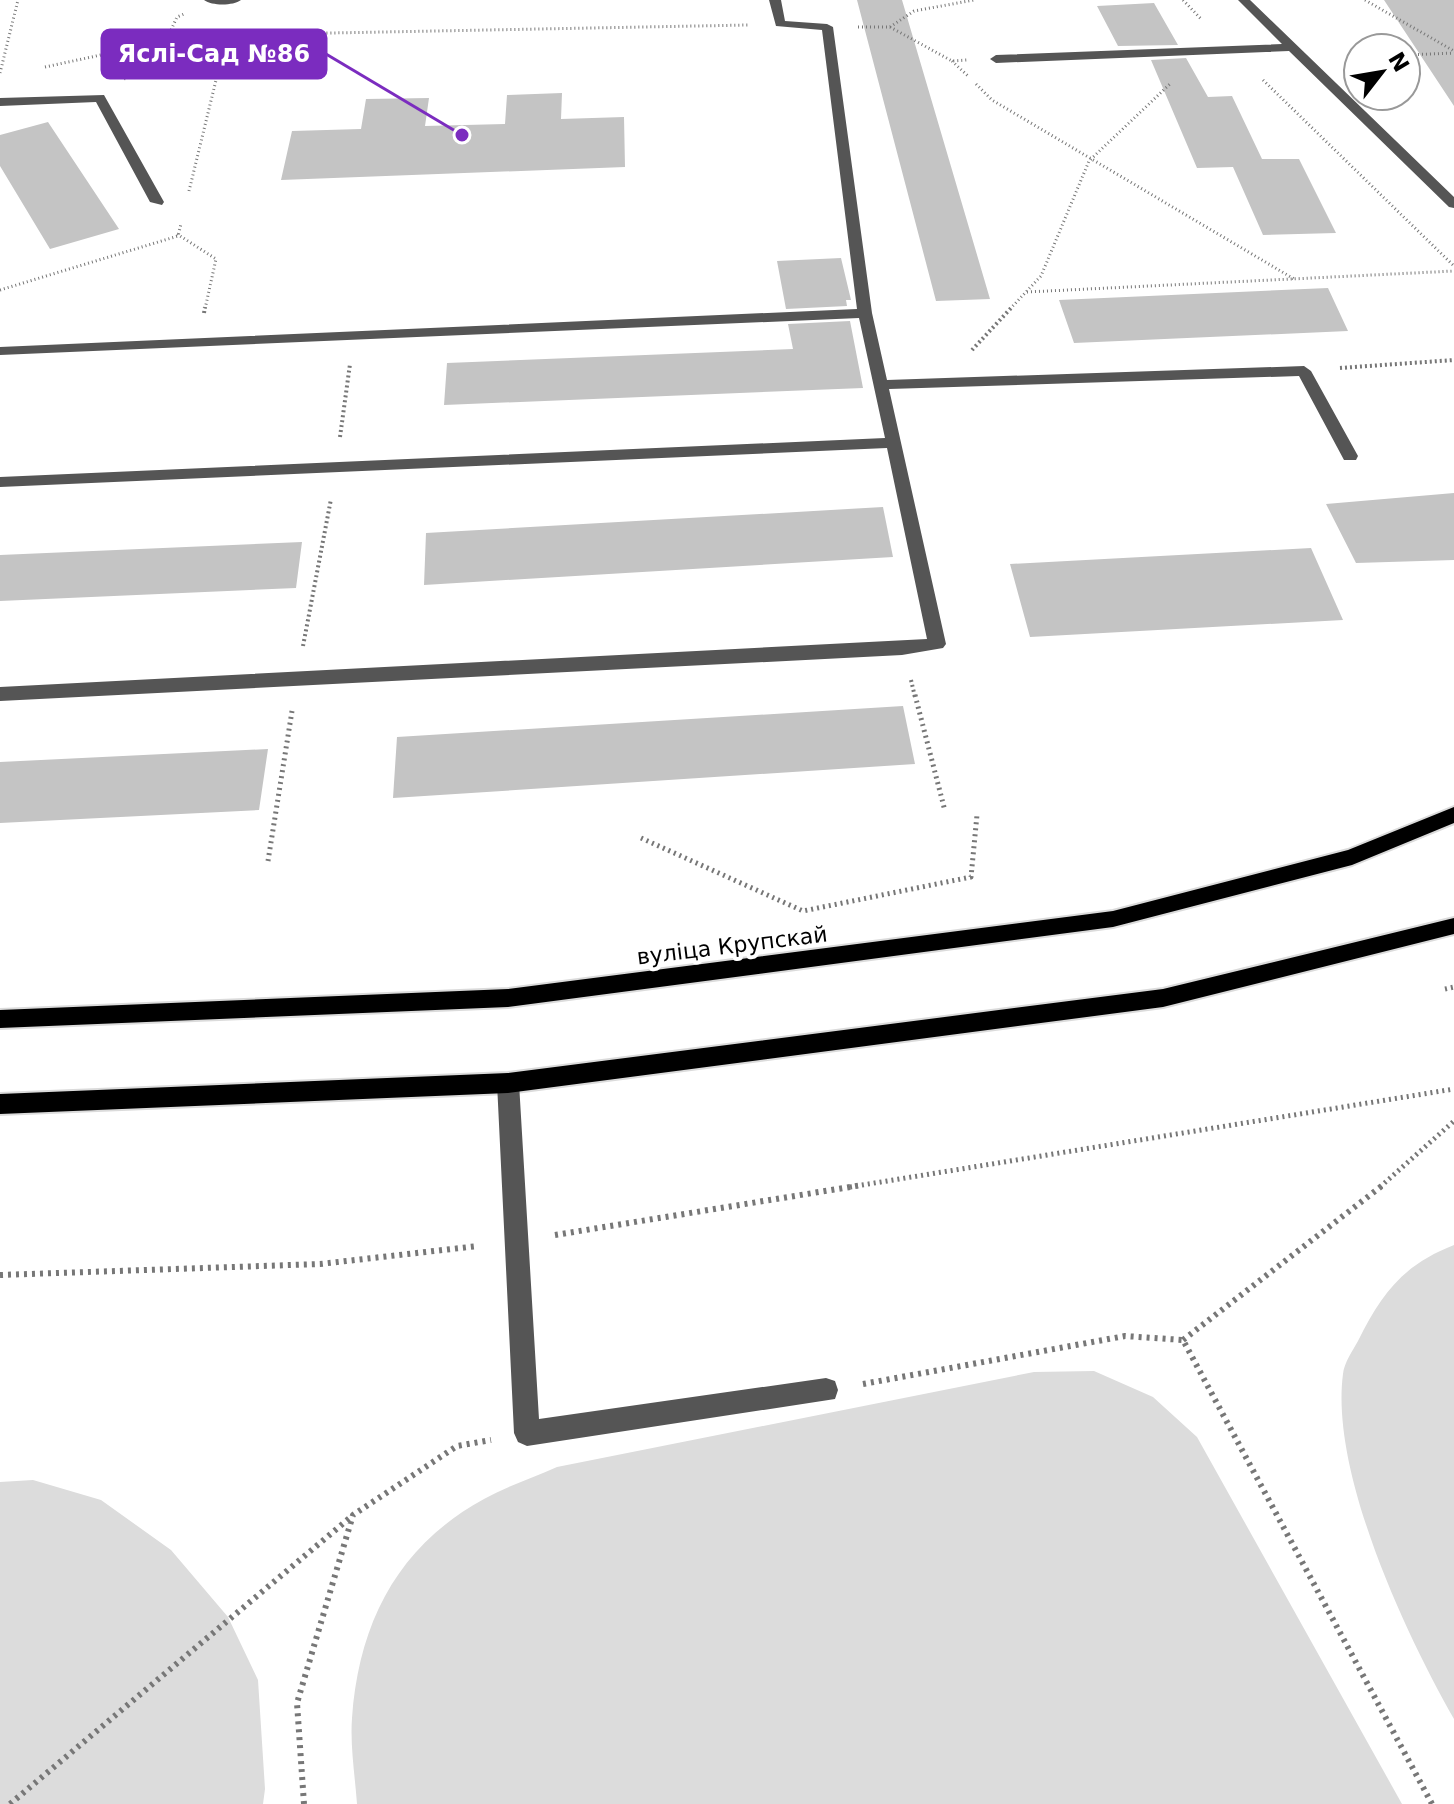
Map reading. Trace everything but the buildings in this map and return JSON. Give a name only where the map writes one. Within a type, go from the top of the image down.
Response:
[{"type":"main road","name":"вуліца Крупскай","points":[[0,1019],[508,998],[1113,919],[1352,857],[1454,815]]},
{"type":"main road","points":[[0,1104],[508,1083],[1163,998],[1454,926]]},
{"type":"street","points":[[210,0],[235,0]]},
{"type":"street","points":[[0,694],[902,649],[937,644],[865,313],[827,27],[780,24],[775,0]]},
{"type":"street","points":[[1244,0],[1454,204]]},
{"type":"street","points":[[996,59],[1291,47]]},
{"type":"street","points":[[0,102],[100,98],[157,202]]},
{"type":"street","points":[[0,351],[865,313]]},
{"type":"street","points":[[881,385],[1304,371],[1350,456]]},
{"type":"street","points":[[0,482],[894,443]]},
{"type":"street","points":[[508,1083],[527,1433],[826,1390]]},
{"type":"path","points":[[0,74],[18,0]]},
{"type":"path","points":[[45,67],[166,41],[177,17],[210,0]]},
{"type":"path","points":[[890,27],[914,11],[974,0]]},
{"type":"path","points":[[1183,0],[1454,269]]},
{"type":"path","points":[[1365,0],[1454,52]]},
{"type":"path","points":[[80,99],[227,35],[780,24]]},
{"type":"path","points":[[827,27],[890,27],[952,61],[992,100],[1294,279]]},
{"type":"path","points":[[186,205],[227,35]]},
{"type":"path","points":[[1422,54],[1454,52]]},
{"type":"path","points":[[952,61],[996,59]]},
{"type":"path","points":[[942,383],[1041,276],[1092,158],[1172,82]]},
{"type":"path","points":[[157,202],[178,236],[216,259],[197,342]]},
{"type":"path","points":[[178,236],[182,221]]},
{"type":"path","points":[[0,290],[178,236]]},
{"type":"path","points":[[1026,292],[1454,269]]},
{"type":"path","points":[[268,861],[297,679],[337,467],[354,335]]},
{"type":"path","points":[[1304,371],[1454,360]]},
{"type":"path","points":[[902,649],[945,811]]},
{"type":"path","points":[[641,838],[803,911],[971,877],[977,815]]},
{"type":"path","points":[[1445,989],[1454,987]]},
{"type":"path","points":[[0,1275],[320,1264],[516,1241],[1454,1089]]},
{"type":"path","points":[[826,1390],[1125,1336],[1183,1340],[1387,1182],[1454,1121]]},
{"type":"path","points":[[1183,1340],[1432,1804]]},
{"type":"path","points":[[10,1804],[353,1515],[457,1446],[527,1433]]},
{"type":"path","points":[[304,1804],[297,1703],[353,1515]]},
{"type":"shaded area","points":[[1454,1245],[1454,1719],[1414,1643],[1375,1551],[1359,1504],[1342,1413],[1345,1365],[1385,1295],[1421,1262]]},
{"type":"shaded area","points":[[1094,1371],[1153,1397],[1197,1437],[1402,1804],[357,1804],[352,1718],[363,1650],[374,1619],[388,1590],[428,1540],[484,1499],[557,1467],[1034,1372]]},
{"type":"shaded area","points":[[33,1480],[101,1500],[171,1550],[228,1617],[258,1680],[265,1789],[263,1804],[0,1804],[0,1482]]},
{"type":"place","name":"Яслі-Сад №86","points":[[462,135]]}]
